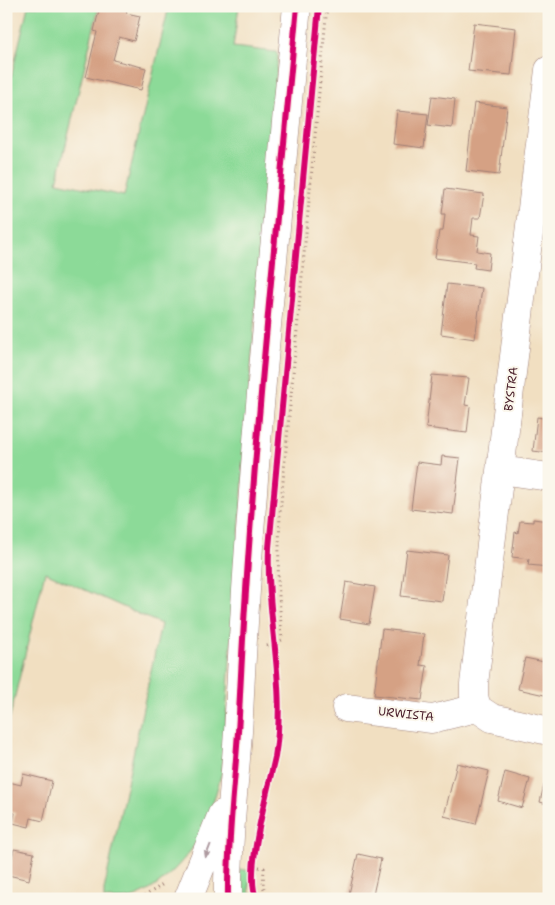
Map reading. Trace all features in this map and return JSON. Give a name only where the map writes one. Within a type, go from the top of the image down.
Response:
[{"type":"street","points":[[228,899],[228,862],[250,506],[297,6]]},
{"type":"street","name":"BYSTRA","points":[[477,708],[474,684],[501,470],[542,188],[549,70]]},
{"type":"street","points":[[501,470],[549,477]]},
{"type":"street","name":"URWISTA","points":[[346,708],[432,718],[477,708]]},
{"type":"street","points":[[477,708],[492,718],[549,732]]},
{"type":"street","points":[[188,899],[218,824],[235,772]]},
{"type":"street","points":[[188,899],[201,897],[214,899]]},
{"type":"path","points":[[314,56],[319,6]]},
{"type":"path","points":[[264,648],[274,647],[282,640],[278,580],[280,514],[327,6]]},
{"type":"path","points":[[311,96],[312,76]]},
{"type":"path","points":[[307,136],[310,106]]},
{"type":"path","points":[[303,176],[305,156]]},
{"type":"path","points":[[300,205],[302,185]]},
{"type":"path","points":[[297,245],[298,235]]},
{"type":"path","points":[[272,519],[290,324]]},
{"type":"path","points":[[273,636],[274,647]]},
{"type":"path","points":[[253,876],[255,857]]},
{"type":"path","points":[[246,865],[264,868],[263,886],[268,899]]},
{"type":"green space","points":[[28,6],[99,6],[57,182],[124,196],[169,6],[239,6],[233,47],[276,52],[278,56],[257,285],[222,772],[201,845],[195,845],[175,869],[151,889],[129,899],[104,899],[104,890],[161,624],[45,572],[6,733],[6,99]]},
{"type":"green space","points":[[239,869],[250,871],[249,891],[253,899],[247,899],[242,892]]},
{"type":"building","points":[[100,6],[128,6],[126,13],[140,16],[134,41],[119,37],[113,60],[146,68],[141,90],[86,77],[97,32],[94,31]]},
{"type":"building","points":[[474,23],[516,28],[511,75],[468,71]]},
{"type":"building","points":[[432,96],[455,99],[452,128],[428,125]]},
{"type":"building","points":[[474,103],[507,107],[499,175],[466,171]]},
{"type":"building","points":[[397,111],[428,114],[424,148],[393,144]]},
{"type":"building","points":[[445,189],[484,194],[480,218],[473,218],[471,235],[479,236],[477,251],[490,253],[488,270],[474,268],[475,263],[435,258],[439,231],[443,231],[445,214],[442,214]]},
{"type":"building","points":[[447,284],[482,288],[475,339],[441,334]]},
{"type":"building","points":[[432,375],[469,378],[465,405],[470,406],[467,433],[426,428]]},
{"type":"building","points":[[537,417],[549,419],[549,453],[533,451]]},
{"type":"building","points":[[442,456],[460,458],[453,514],[411,509],[417,462],[441,465]]},
{"type":"building","points":[[533,519],[549,521],[549,567],[528,565],[529,559],[512,557],[515,532],[518,533],[520,521],[533,522]]},
{"type":"building","points":[[407,550],[448,555],[442,601],[401,596]]},
{"type":"building","points":[[346,582],[375,587],[369,624],[340,619]]},
{"type":"building","points":[[382,629],[424,634],[420,665],[427,666],[422,700],[374,695]]},
{"type":"building","points":[[525,658],[549,663],[549,696],[518,689]]},
{"type":"building","points":[[457,763],[489,771],[476,824],[444,816]]},
{"type":"building","points":[[505,772],[530,779],[522,808],[498,801]]},
{"type":"building","points":[[23,774],[52,781],[43,821],[31,818],[29,827],[13,823],[15,813],[6,811],[9,782],[21,785]]},
{"type":"building","points":[[544,785],[549,787],[549,822],[544,821],[547,804],[540,802]]},
{"type":"building","points":[[14,849],[34,853],[29,880],[8,875]]},
{"type":"building","points":[[358,854],[381,859],[372,899],[349,894]]},
{"type":"cycle path","points":[[228,899],[230,830],[238,738],[256,449],[297,6]]},
{"type":"cycle path","points":[[257,899],[253,871],[255,852],[258,830],[275,757],[279,705],[270,600],[269,548],[319,6]]}]
